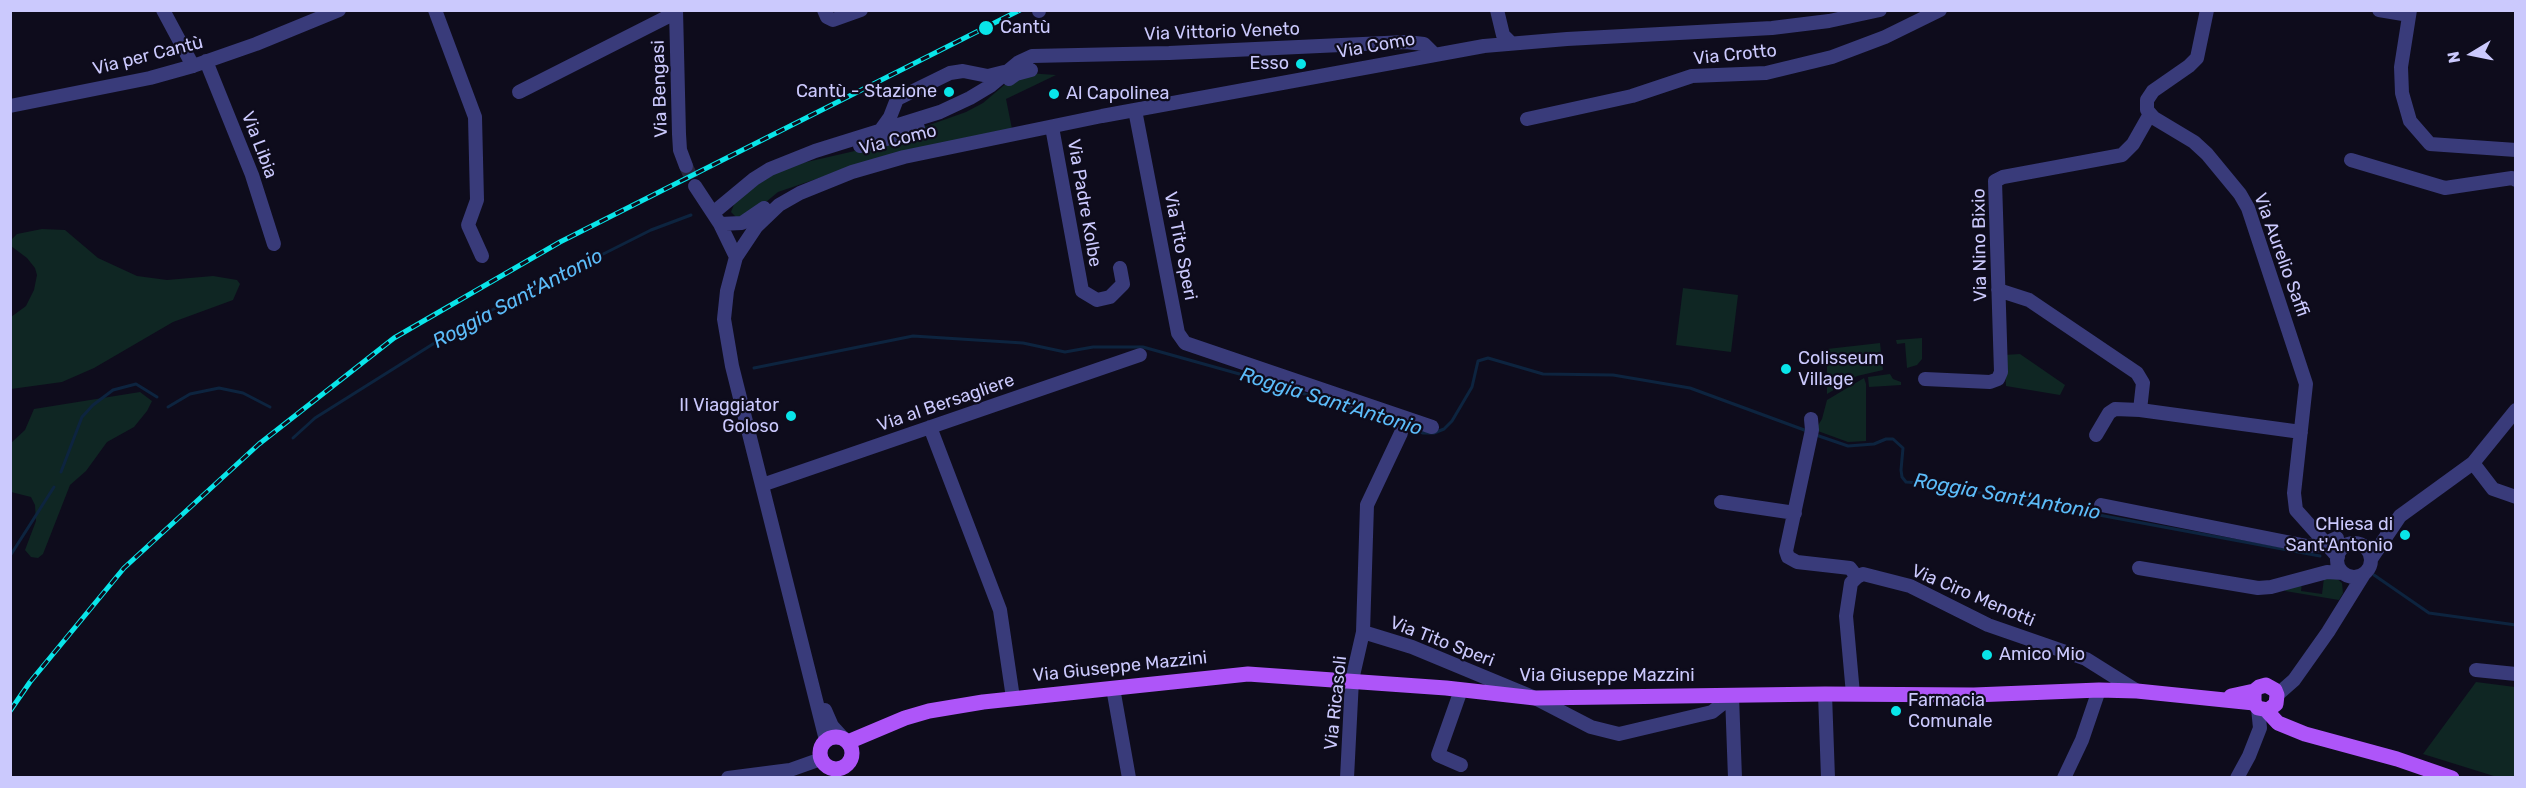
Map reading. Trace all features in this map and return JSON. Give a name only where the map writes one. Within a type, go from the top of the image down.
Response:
[{"type":"main road","name":"Via Giuseppe Mazzini","points":[[826,740],[835,737],[840,760],[892,723],[929,711],[1012,698],[1248,674],[1352,680],[1535,698],[1825,694],[1974,696],[2137,690],[2217,699],[2264,700]]},
{"type":"main road","points":[[2264,700],[2287,720],[2351,747],[2452,777]]},
{"type":"street","name":"Via Libia","points":[[163,10],[200,63],[252,176],[274,244]]},
{"type":"street","name":"Via per Cantù","points":[[10,106],[150,78],[200,63],[339,10]]},
{"type":"street","points":[[435,10],[475,117],[477,200],[468,225],[482,256]]},
{"type":"street","points":[[824,10],[827,17],[833,20],[861,10]]},
{"type":"street","name":"Via Como","points":[[826,740],[726,335],[725,306],[739,252],[765,217],[793,197],[852,172],[904,157],[1135,110],[1484,46],[1772,28],[1829,21],[1880,10]]},
{"type":"street","name":"Via Crotto","points":[[1527,119],[1632,96],[1692,76],[1766,73],[1832,57],[1885,37],[1940,10]]},
{"type":"street","points":[[2150,114],[2147,100],[2153,91],[2197,58],[2207,10]]},
{"type":"street","points":[[2379,10],[2410,13],[2401,68],[2402,93],[2410,121],[2430,144],[2516,150]]},
{"type":"street","points":[[519,92],[676,13]]},
{"type":"street","name":"Via Bengasi","points":[[676,13],[680,150],[686,166]]},
{"type":"street","points":[[1498,13],[1503,34],[1510,43]]},
{"type":"street","points":[[1484,46],[1492,35],[1498,13]]},
{"type":"street","name":"Via Vittorio Veneto","points":[[716,218],[754,179],[770,169],[815,151],[940,112],[970,98],[1023,60],[1046,54],[1169,53],[1407,42],[1424,44],[1435,55]]},
{"type":"street","name":"Via Vittorio Veneto","points":[[880,131],[890,117],[897,99],[950,73],[959,71],[988,76],[1010,70]]},
{"type":"street","points":[[716,218],[744,191],[777,170],[818,156],[902,135],[972,104],[1002,87],[1016,74],[1031,70]]},
{"type":"street","name":"Via Tito Speri","points":[[1135,110],[1178,333],[1185,343],[1432,427]]},
{"type":"street","name":"Via Nino Bixio","points":[[1925,379],[1983,382],[1998,379],[2001,372],[1995,181],[2003,177],[2122,155],[2133,144],[2150,114]]},
{"type":"street","name":"Via Aurelio Saffi","points":[[2150,114],[2160,123],[2194,142],[2207,154],[2248,207],[2305,377],[2307,390],[2294,501],[2300,518],[2337,541],[2341,566]]},
{"type":"street","name":"Via Padre Kolbe","points":[[1052,127],[1082,291],[1097,300],[1110,297],[1123,284],[1120,268]]},
{"type":"street","points":[[2351,160],[2445,188],[2514,177]]},
{"type":"street","points":[[695,186],[716,218],[736,235],[739,252]]},
{"type":"street","points":[[716,218],[742,223],[750,220],[775,200],[793,197]]},
{"type":"street","points":[[1998,290],[2029,300],[2137,373],[2143,383],[2140,410]]},
{"type":"street","name":"Via al Bersagliere","points":[[762,485],[1140,355]]},
{"type":"street","points":[[2096,435],[2109,413],[2115,409],[2140,410],[2301,432]]},
{"type":"street","points":[[2237,777],[2250,756],[2260,728],[2264,700],[2294,680],[2370,567],[2373,551],[2400,516],[2473,463],[2516,410]]},
{"type":"street","points":[[930,427],[1000,610],[1012,698]]},
{"type":"street","name":"Via Ciro Menotti","points":[[1811,429],[1786,551],[1788,556],[1797,562],[1850,568],[1857,577],[1863,574],[1910,586],[1988,625],[2086,659],[2137,690]]},
{"type":"street","name":"Via Tito Speri","points":[[1401,433],[1367,505],[1363,632],[1412,647],[1535,698],[1591,727],[1619,734],[1712,712],[1732,696]]},
{"type":"street","points":[[2473,463],[2493,489],[2516,498]]},
{"type":"street","points":[[1720,502],[1795,513]]},
{"type":"street","points":[[2101,505],[2307,546],[2337,541],[2359,543],[2373,551]]},
{"type":"street","points":[[2341,566],[2354,577],[2364,574]]},
{"type":"street","points":[[2139,568],[2258,588],[2271,587],[2341,566]]},
{"type":"street","points":[[2341,566],[2349,599]]},
{"type":"street","points":[[1853,694],[1846,616],[1851,584],[1857,577]]},
{"type":"street","name":"Via Ricasoli","points":[[1347,777],[1352,680],[1363,632]]},
{"type":"street","name":"Via Como","points":[[808,664],[840,760]]},
{"type":"street","points":[[1453,665],[1454,689],[1438,755],[1461,765]]},
{"type":"street","points":[[2476,670],[2516,674]]},
{"type":"street","points":[[1113,688],[1129,777]]},
{"type":"street","points":[[2064,777],[2082,740],[2098,690]]},
{"type":"street","points":[[1825,694],[1828,777]]},
{"type":"street","points":[[1732,696],[1736,777]]},
{"type":"street","points":[[728,777],[790,770],[840,760]]},
{"type":"green space","points":[[1027,73],[1056,75],[1006,99],[1012,129],[822,177],[778,192],[748,217],[736,217],[731,212],[735,202],[746,192],[774,174],[798,164],[859,150],[966,112],[983,103],[1009,81]]},
{"type":"green space","points":[[42,229],[65,230],[98,258],[137,276],[167,280],[213,276],[237,280],[240,284],[233,300],[173,322],[94,368],[62,382],[11,389],[11,317],[26,306],[34,290],[37,275],[35,268],[27,258],[11,246],[11,240],[17,234]]},
{"type":"green space","points":[[1683,288],[1738,295],[1731,352],[1676,345]]},
{"type":"green space","points":[[1922,338],[1922,359],[1917,365],[1907,368],[1905,343],[1897,344],[1896,340]]},
{"type":"green space","points":[[1880,343],[1883,370],[1857,376],[1827,394],[1827,349]]},
{"type":"green space","points":[[2020,354],[2065,385],[2060,395],[2006,386],[2004,355]]},
{"type":"green space","points":[[1890,374],[1893,379],[1901,382],[1901,385],[1869,387],[1868,377]]},
{"type":"green space","points":[[1864,378],[1866,384],[1866,441],[1848,442],[1815,430],[1822,419],[1827,400]]},
{"type":"green space","points":[[140,392],[152,401],[147,411],[134,427],[107,442],[86,471],[70,485],[43,554],[38,558],[31,557],[25,550],[36,521],[35,505],[31,497],[11,492],[11,443],[25,430],[34,409]]},
{"type":"green space","points":[[2335,577],[2342,583],[2343,593],[2339,600],[2285,591],[2286,585],[2302,583],[2301,591],[2322,594],[2324,578]]},
{"type":"green space","points":[[2476,682],[2515,687],[2515,777],[2497,777],[2423,754]]},
{"type":"waterway","name":"Roggia Sant'Antonio","points":[[293,438],[315,418],[468,322],[651,230],[691,215]]},
{"type":"waterway","name":"Roggia Sant'Antonio","points":[[754,368],[913,336],[1023,343],[1065,352],[1093,347],[1143,347],[1243,375],[1389,420],[1423,433],[1434,433],[1444,429],[1452,421],[1472,387],[1478,361],[1488,358],[1543,374],[1613,375],[1690,388],[1807,431]]},
{"type":"waterway","name":"Roggia Sant'Antonio","points":[[61,472],[82,417],[93,405],[113,390],[136,384],[157,397]]},
{"type":"waterway","name":"Roggia Sant'Antonio","points":[[168,407],[190,394],[219,388],[243,393],[270,407]]},
{"type":"waterway","name":"Roggia Sant'Antonio","points":[[1816,435],[1848,446],[1874,444],[1893,439],[1903,448],[1901,470],[1906,482],[1934,484],[2007,498],[2037,501],[2072,510],[2320,556]]},
{"type":"waterway","name":"Roggia Sant'Antonio","points":[[10,556],[54,487]]},
{"type":"waterway","name":"Roggia Sant'Antonio","points":[[2374,575],[2429,613],[2516,625]]},
{"type":"tunnel","points":[[686,166],[695,186]]},
{"type":"railway","points":[[10,711],[30,682],[124,568],[259,444],[394,338],[560,242],[1020,10]]},
{"type":"place","name":"Cantù","points":[[986,28]]},
{"type":"place","name":"Esso","points":[[1301,64]]},
{"type":"place","name":"Cantù - Stazione","points":[[949,92]]},
{"type":"place","name":"Al Capolinea","points":[[1054,94]]},
{"type":"place","name":"Colisseum Village","points":[[1786,369]]},
{"type":"place","name":"Il Viaggiator Goloso","points":[[791,416]]},
{"type":"place","name":"CHiesa di Sant'Antonio","points":[[2405,535]]},
{"type":"place","name":"Amico Mio","points":[[1987,655]]},
{"type":"place","name":"Farmacia Comunale","points":[[1896,711]]}]
